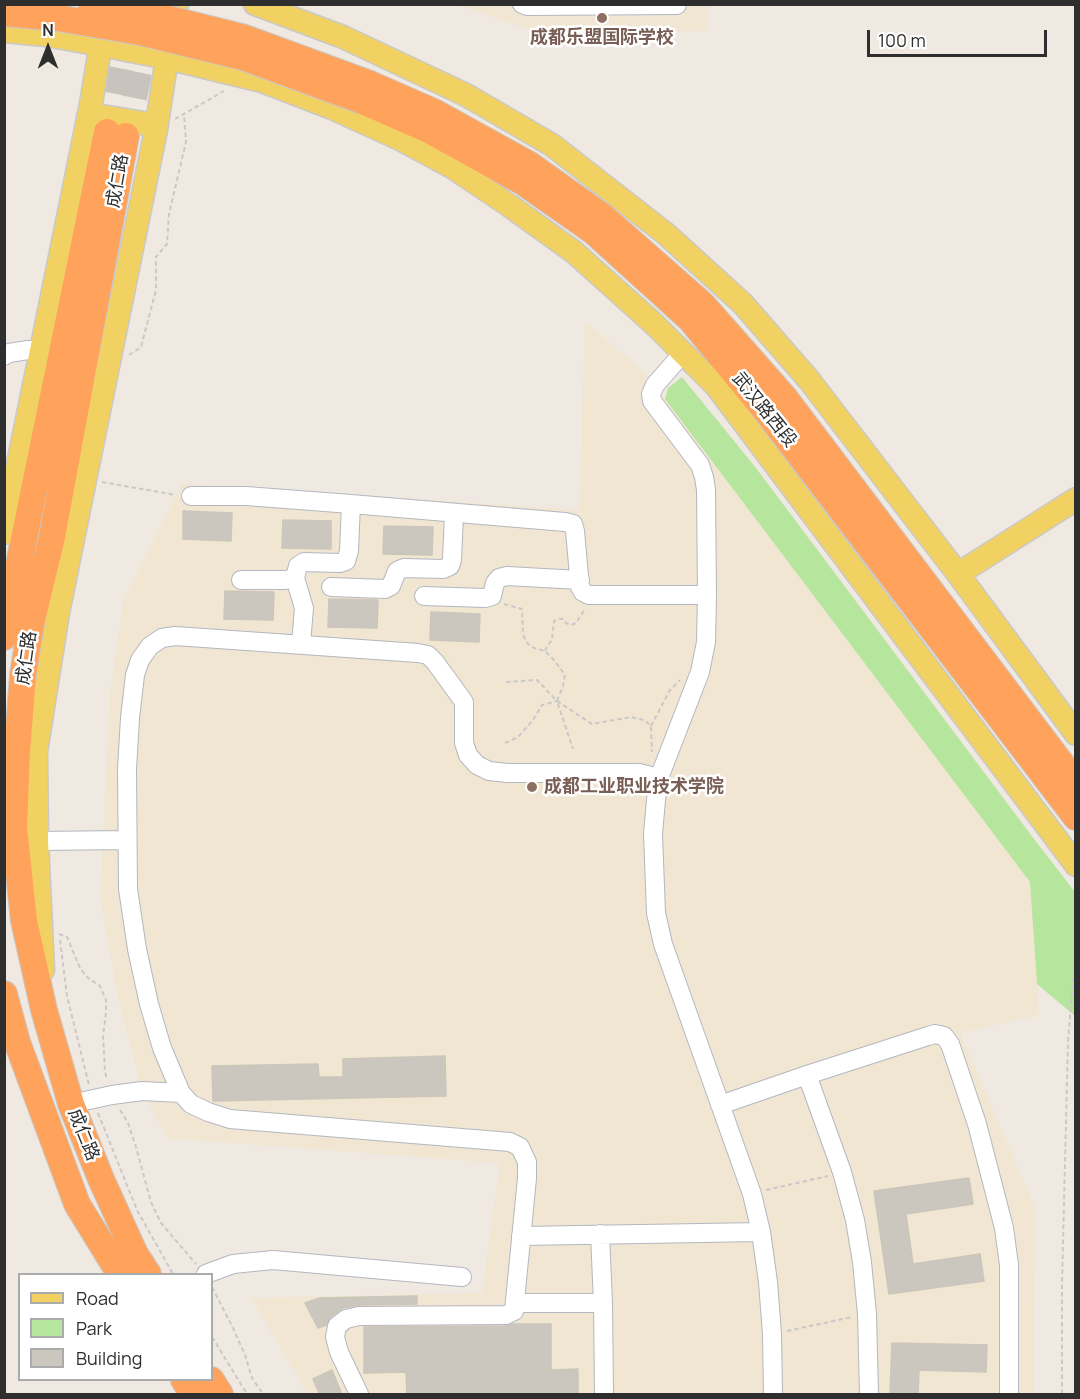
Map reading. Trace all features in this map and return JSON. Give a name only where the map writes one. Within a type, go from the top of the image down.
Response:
[{"type":"highway","points":[[91,4],[141,12],[242,37],[367,92]]},
{"type":"highway","points":[[4,13],[58,18],[140,32],[243,57],[367,92]]},
{"type":"highway","name":"武汉路西段","points":[[367,92],[434,112],[530,165],[602,216],[703,306],[784,398],[1076,783]]},
{"type":"highway","name":"武汉路西段","points":[[367,92],[429,130],[523,182],[592,231],[691,320],[770,416],[1076,817]]},
{"type":"highway","name":"成仁路","points":[[4,637],[107,128]]},
{"type":"highway","name":"成仁路","points":[[107,128],[54,525],[23,675],[16,752],[14,828],[24,921],[44,1010],[82,1101],[106,1189],[135,1254],[147,1273]]},
{"type":"highway","name":"成仁路","points":[[4,994],[17,1042],[77,1204],[119,1273]]},
{"type":"highway","points":[[185,1381],[193,1395]]},
{"type":"highway","points":[[212,1381],[220,1395]]},
{"type":"main road","points":[[4,533],[42,351],[107,128],[101,45],[106,4]]},
{"type":"main road","points":[[44,1010],[36,752],[58,613],[164,126],[167,58],[177,4]]},
{"type":"main road","points":[[255,4],[343,37],[466,95],[552,145],[666,234],[743,304],[809,380],[958,574],[1076,734]]},
{"type":"main road","points":[[4,30],[46,35],[167,58],[262,81],[332,108],[402,140],[452,167],[574,252],[653,323],[717,387],[1076,865]]},
{"type":"main road","points":[[107,128],[102,116],[164,126]]},
{"type":"main road","points":[[958,574],[1076,499]]},
{"type":"street","points":[[522,4],[676,5]]},
{"type":"street","points":[[4,356],[28,350],[42,351]]},
{"type":"street","points":[[683,353],[651,394],[652,401],[700,465],[704,477],[706,490],[706,642],[700,672],[659,778],[654,834],[656,913],[663,944],[752,1194],[761,1232],[768,1282],[773,1395]]},
{"type":"street","points":[[191,496],[246,496],[565,522],[573,524],[584,587]]},
{"type":"street","points":[[301,644],[304,608],[295,578],[298,566],[304,562],[340,563],[346,561],[349,551],[351,504]]},
{"type":"street","points":[[331,587],[385,589],[391,586],[397,571],[404,568],[442,569],[450,566],[454,513]]},
{"type":"street","points":[[424,596],[485,598],[492,596],[495,583],[499,578],[507,576],[584,587],[707,595]]},
{"type":"street","points":[[241,580],[295,578]]},
{"type":"street","points":[[359,1395],[339,1352],[335,1337],[337,1326],[346,1319],[359,1316],[506,1315],[514,1311],[527,1162],[520,1147],[510,1142],[230,1119],[191,1104],[181,1093],[162,1048],[149,1004],[137,949],[128,889],[127,769],[135,675],[140,660],[150,646],[162,638],[175,636],[428,655],[464,702],[464,742],[468,755],[477,765],[489,771],[639,773],[659,778]]},
{"type":"street","points":[[37,841],[127,840]]},
{"type":"street","points":[[720,1105],[935,1034],[944,1036],[950,1044],[977,1124],[1004,1228],[1010,1265],[1009,1395]]},
{"type":"street","points":[[807,1075],[842,1172],[855,1220],[867,1314],[869,1395]]},
{"type":"street","points":[[82,1101],[142,1091],[181,1093]]},
{"type":"street","points":[[521,1236],[761,1232]]},
{"type":"street","points":[[600,1234],[604,1395]]},
{"type":"street","points":[[211,1273],[233,1264],[273,1260],[462,1277]]},
{"type":"street","points":[[515,1303],[603,1303]]},
{"type":"path","points":[[164,126],[230,87]]},
{"type":"path","points":[[127,356],[141,347],[156,290],[156,257],[167,244],[169,214],[186,142],[184,114]]},
{"type":"path","points":[[102,482],[191,496]]},
{"type":"path","points":[[545,651],[552,640],[554,621],[563,619],[570,625],[576,623],[584,613],[584,587]]},
{"type":"path","points":[[492,596],[498,602],[522,609],[523,635],[528,644],[545,651],[565,675],[557,701],[573,748]]},
{"type":"path","points":[[659,778],[652,762],[651,726],[670,690],[684,676],[700,672]]},
{"type":"path","points":[[506,682],[537,680],[557,701],[592,724],[631,717],[644,720],[651,726]]},
{"type":"path","points":[[505,743],[518,736],[533,720],[542,705],[557,701]]},
{"type":"path","points":[[59,934],[82,1101],[172,1273]]},
{"type":"path","points":[[1062,1395],[1062,1285],[1068,1041],[1076,945]]},
{"type":"path","points":[[752,1194],[842,1172]]},
{"type":"path","points":[[213,1289],[233,1328],[252,1378],[263,1395]]},
{"type":"path","points":[[772,1334],[867,1314]]},
{"type":"path","points":[[213,1339],[247,1395]]},
{"type":"shaded area","name":"成都乐盟国际学校","points":[[458,5],[708,5],[708,31],[536,32]]},
{"type":"shaded area","name":"成都工业职业技术学院","points":[[585,321],[646,374],[1030,882],[1039,1015],[960,1033],[1036,1210],[1033,1394],[308,1394],[251,1298],[482,1293],[500,1163],[167,1138],[142,1091],[118,999],[100,896],[110,693],[123,601],[182,484],[579,510]]},
{"type":"green space","points":[[682,377],[756,468],[1075,892],[1075,1016],[1037,984],[1030,882],[665,399],[668,388]]},
{"type":"building","points":[[183,511],[232,513],[231,541],[183,539]]},
{"type":"building","points":[[283,520],[331,521],[331,549],[282,548]]},
{"type":"building","points":[[384,526],[433,527],[432,555],[383,554]]},
{"type":"building","points":[[225,591],[274,592],[273,620],[224,619]]},
{"type":"building","points":[[329,599],[378,600],[377,628],[328,627]]},
{"type":"building","points":[[431,612],[480,614],[479,642],[430,640]]},
{"type":"building","points":[[445,1056],[446,1096],[213,1101],[212,1066],[318,1064],[319,1077],[343,1077],[343,1059]]},
{"type":"building","points":[[969,1178],[973,1204],[906,1214],[913,1264],[980,1254],[984,1281],[889,1294],[874,1191]]},
{"type":"building","points":[[417,1296],[417,1304],[359,1305],[343,1308],[330,1317],[326,1325],[318,1328],[305,1303],[320,1298]]},
{"type":"building","points":[[551,1324],[551,1370],[578,1369],[578,1395],[407,1395],[406,1372],[364,1373],[364,1327],[506,1326]]},
{"type":"building","points":[[892,1343],[987,1345],[986,1372],[919,1370],[918,1395],[890,1395]]},
{"type":"building","points":[[332,1370],[342,1395],[320,1395],[313,1379]]},
{"type":"tunnel","points":[[107,132],[128,28]]},
{"type":"tunnel","points":[[126,136],[148,30]]},
{"type":"place","name":"成都乐盟国际学校","points":[[602,18]]},
{"type":"place","name":"成都工业职业技术学院","points":[[532,787]]}]
